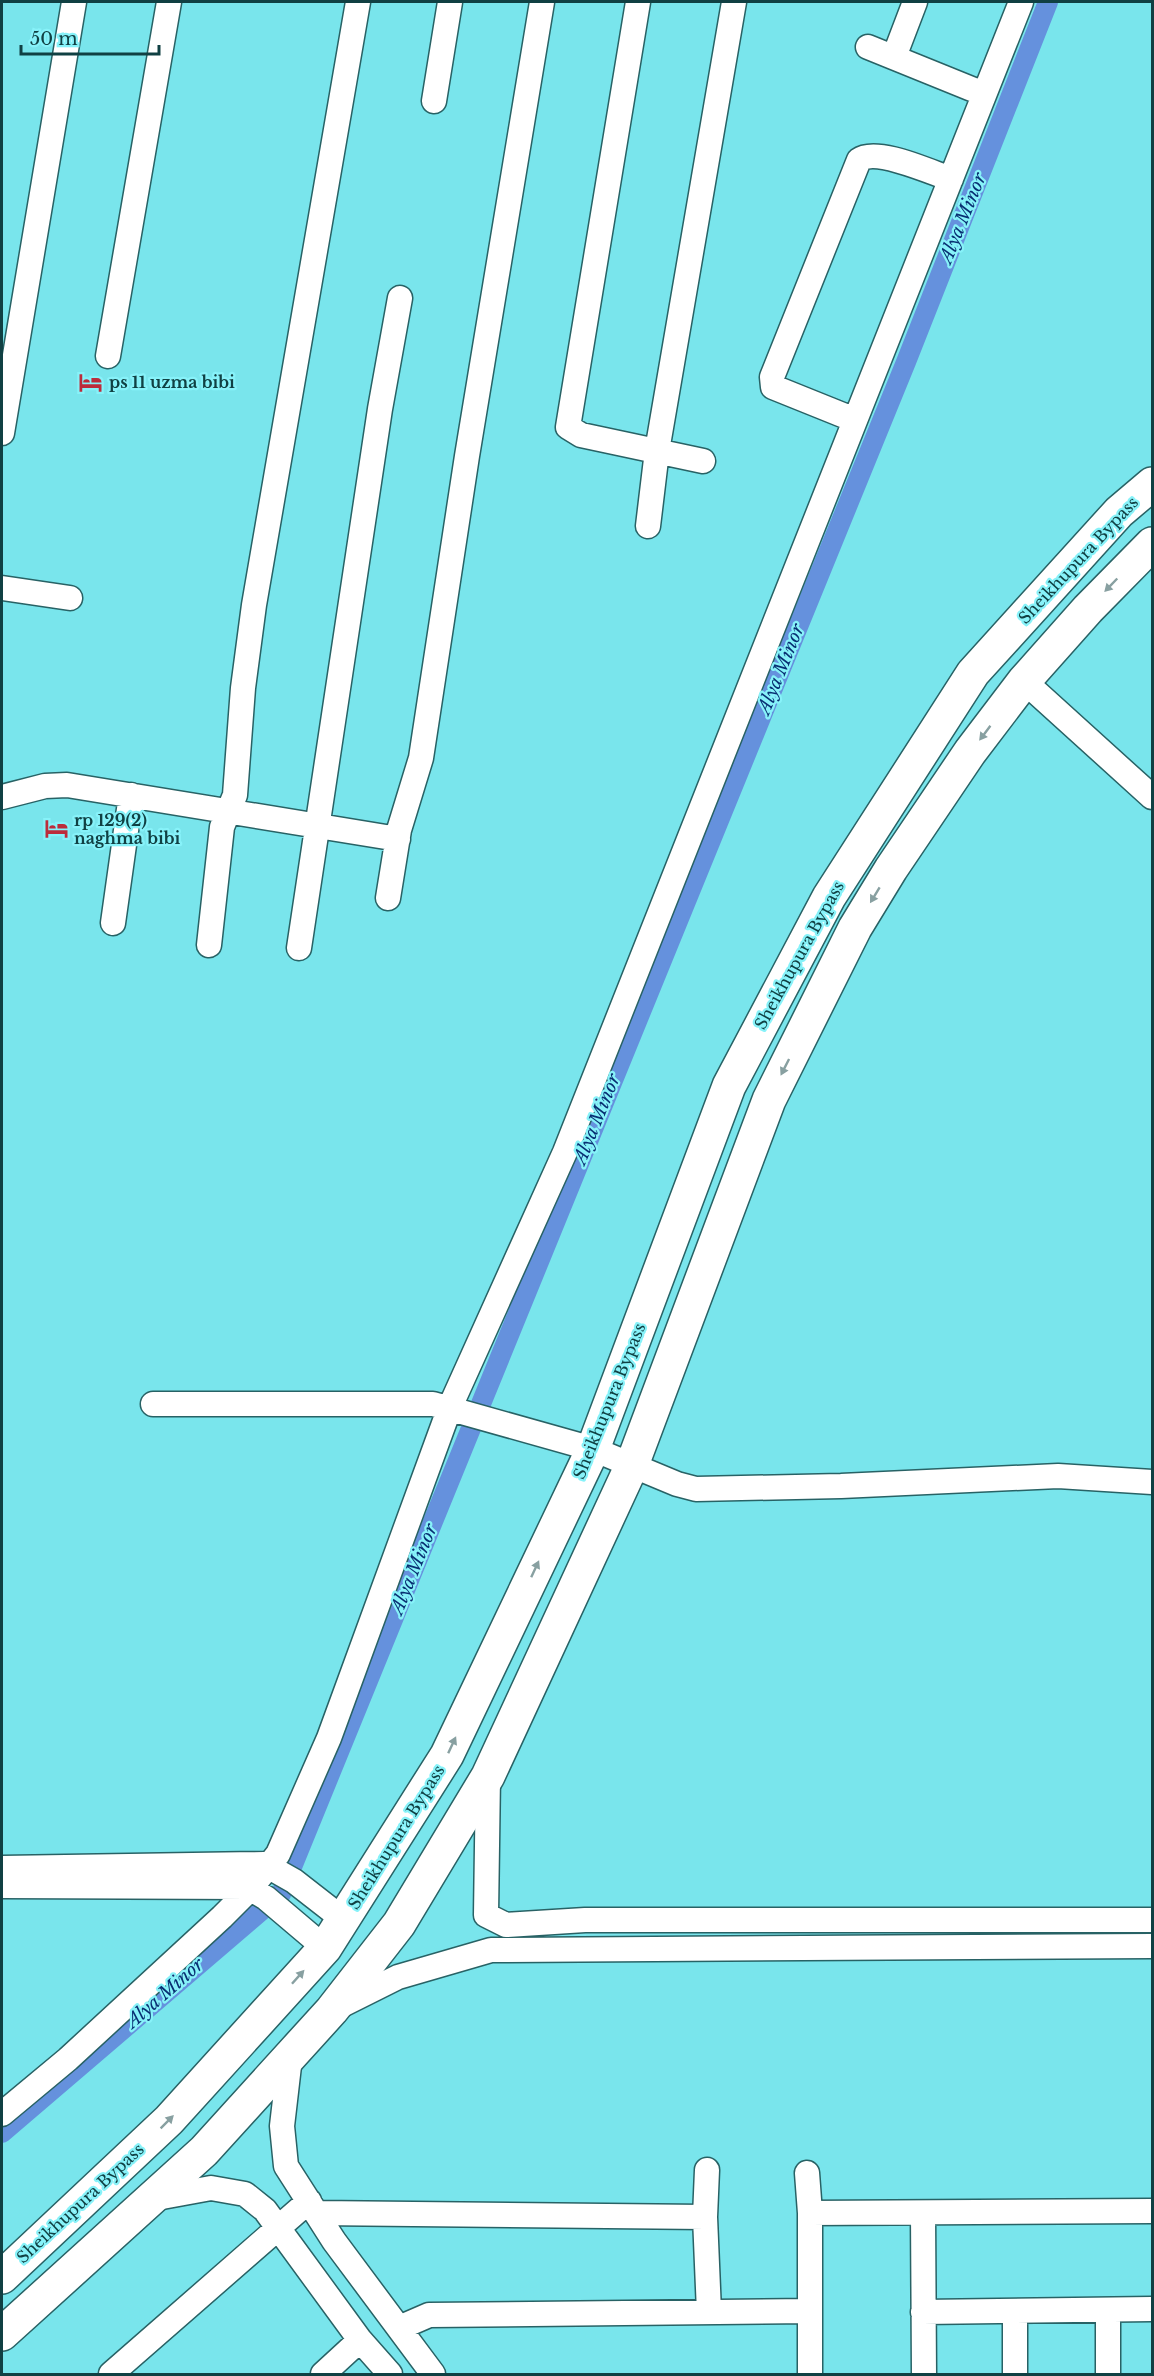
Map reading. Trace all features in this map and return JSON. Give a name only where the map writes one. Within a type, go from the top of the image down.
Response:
[{"type":"highway","name":"Sheikhupura Bypass","points":[[2,2277],[169,2120],[325,1948],[345,1920],[447,1755],[593,1449],[729,1086],[829,897],[973,674],[1119,512],[1152,483]]},
{"type":"highway","points":[[2,2334],[204,2151],[332,2010],[399,1924],[488,1776],[632,1465],[769,1100],[855,928],[891,869],[970,752],[1024,681],[1147,558]]},
{"type":"street","points":[[2,433],[74,2]]},
{"type":"street","points":[[108,356],[169,2]]},
{"type":"street","points":[[209,945],[222,827],[236,789],[242,697],[254,605],[358,2]]},
{"type":"street","points":[[434,101],[450,2]]},
{"type":"street","points":[[388,898],[398,839],[422,758],[467,456],[542,2]]},
{"type":"street","points":[[638,2],[567,427],[571,432],[581,435],[703,461]]},
{"type":"street","points":[[648,526],[657,451],[734,2]]},
{"type":"street","points":[[894,57],[915,2]]},
{"type":"street","points":[[2,2114],[264,1896],[282,1873],[278,1854],[329,1738],[372,1626],[450,1407],[565,1152],[1021,2]]},
{"type":"street","points":[[868,47],[984,94]]},
{"type":"street","points":[[855,420],[773,387],[772,377],[859,160],[866,155],[880,156],[951,178]]},
{"type":"street","points":[[299,948],[400,298]]},
{"type":"street","points":[[2,588],[70,598]]},
{"type":"street","points":[[1024,681],[1152,797]]},
{"type":"street","points":[[2,797],[59,785],[398,839]]},
{"type":"street","points":[[113,923],[131,795]]},
{"type":"street","points":[[153,1404],[413,1402],[450,1407],[593,1449],[696,1489],[842,1486],[1058,1476],[1152,1482]]},
{"type":"street","points":[[488,1776],[486,1915],[506,1925],[585,1920],[1152,1920]]},
{"type":"street","points":[[2,1868],[282,1873],[345,1920]]},
{"type":"street","points":[[2,1886],[264,1896],[325,1948]]},
{"type":"street","points":[[332,2010],[398,1977],[490,1950],[1152,1946]]},
{"type":"street","points":[[290,2057],[282,2126],[286,2166],[433,2374]]},
{"type":"street","points":[[707,2170],[705,2217],[709,2312]]},
{"type":"street","points":[[807,2173],[810,2213],[810,2374]]},
{"type":"street","points":[[151,2199],[197,2189],[245,2194],[265,2210],[360,2340],[390,2374]]},
{"type":"street","points":[[111,2374],[278,2229],[313,2207],[705,2217]]},
{"type":"street","points":[[810,2213],[1152,2211]]},
{"type":"street","points":[[923,2213],[924,2374]]},
{"type":"street","points":[[923,2312],[1152,2309]]},
{"type":"street","points":[[1108,2310],[1108,2374]]},
{"type":"street","points":[[399,2328],[429,2315],[810,2311]]},
{"type":"street","points":[[1015,2311],[1015,2374]]},
{"type":"street","points":[[323,2374],[360,2340]]},
{"type":"waterway","name":"Alya Minor","points":[[2,2133],[281,1894],[906,362],[1048,2]]},
{"type":"place","name":"ps 11 uzma bibi","points":[[91,382]]},
{"type":"place","name":"rp 129(2) naghma bibi","points":[[56,829]]}]
